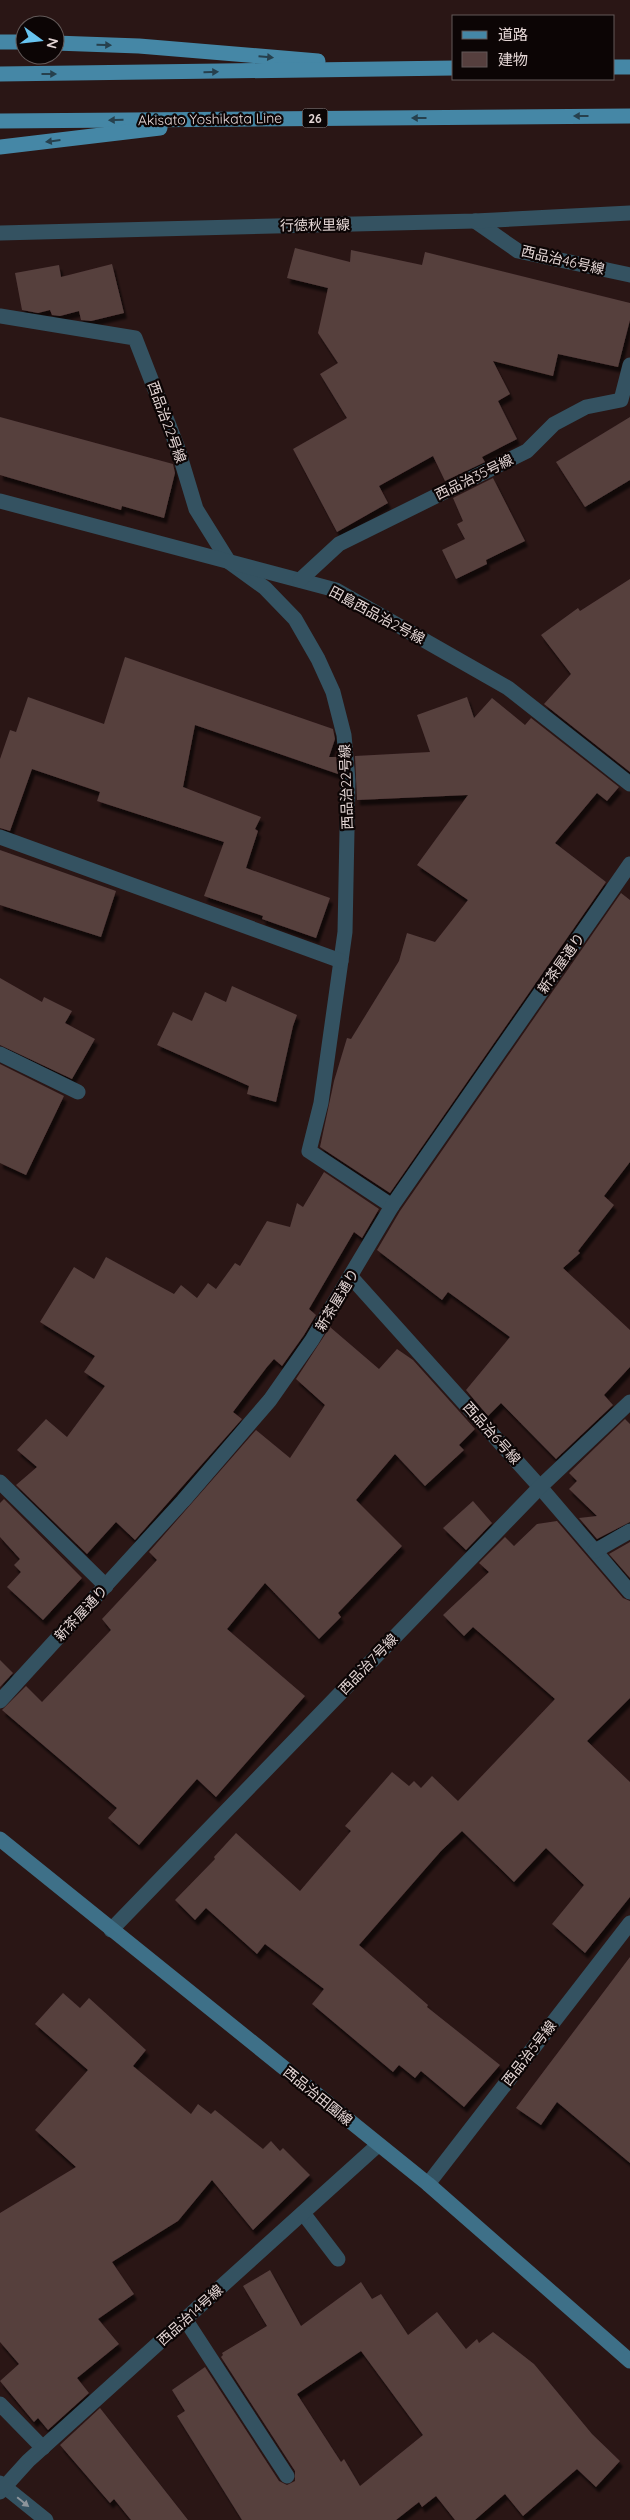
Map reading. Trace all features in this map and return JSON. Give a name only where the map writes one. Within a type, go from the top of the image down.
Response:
[{"type":"main road","points":[[0,42],[15,42]]},
{"type":"main road","points":[[65,43],[139,46],[395,68]]},
{"type":"main road","points":[[615,67],[630,67]]},
{"type":"main road","points":[[0,74],[452,68]]},
{"type":"main road","name":"Akisato Yoshikata Line","points":[[0,122],[630,116]]},
{"type":"main road","points":[[0,147],[241,119]]},
{"type":"street","name":"行徳秋里線","points":[[0,233],[475,222],[630,213]]},
{"type":"street","name":"西品治46号線","points":[[475,222],[518,251],[630,275]]},
{"type":"street","name":"西品治22号線","points":[[0,316],[135,338],[178,446],[196,510],[229,562],[265,588],[295,619],[318,659],[333,692],[344,734],[348,780],[345,932],[321,1103],[309,1151],[392,1206]]},
{"type":"street","name":"西品治35号線","points":[[300,580],[339,544],[527,451],[554,424],[586,407],[626,401],[630,365]]},
{"type":"street","name":"田島西品治2号線","points":[[0,500],[336,590],[508,688],[630,784]]},
{"type":"street","points":[[0,838],[342,960]]},
{"type":"street","name":"新茶屋通り","points":[[0,1702],[183,1501],[270,1400],[312,1340],[392,1206],[630,864]]},
{"type":"street","points":[[0,1054],[78,1092]]},
{"type":"street","name":"西品治6号線","points":[[351,1277],[540,1487],[630,1592]]},
{"type":"street","name":"西品治7号線","points":[[111,1930],[540,1487],[630,1402]]},
{"type":"street","points":[[0,1482],[106,1586]]},
{"type":"street","points":[[595,1551],[630,1531]]},
{"type":"street","name":"西品治田園線","points":[[0,1839],[428,2184],[630,2361]]},
{"type":"street","name":"西品治5号線","points":[[428,2184],[630,1923]]},
{"type":"street","name":"西品治14号線","points":[[1,2487],[378,2145]]},
{"type":"street","points":[[303,2213],[338,2259]]},
{"type":"street","points":[[185,2319],[286,2476]]},
{"type":"street","points":[[0,2404],[42,2448]]},
{"type":"street","points":[[1,2487],[46,2520]]},
{"type":"building","points":[[295,248],[350,262],[351,250],[422,265],[425,252],[630,303],[630,320],[618,367],[558,354],[553,376],[493,361],[510,394],[498,401],[517,439],[482,457],[485,462],[445,481],[433,456],[379,486],[388,503],[337,532],[293,449],[347,418],[320,374],[338,363],[318,333],[328,288],[287,278]]},
{"type":"building","points":[[112,264],[124,313],[91,321],[81,320],[79,311],[60,316],[52,315],[50,310],[38,313],[22,310],[15,273],[59,265],[61,277]]},
{"type":"building","points":[[0,417],[173,464],[175,473],[164,518],[122,506],[121,510],[0,475]]},
{"type":"building","points":[[630,417],[630,480],[585,507],[556,462]]},
{"type":"building","points":[[493,478],[525,541],[486,560],[487,564],[456,579],[442,550],[465,539],[457,524],[463,521],[453,498]]},
{"type":"building","points":[[630,579],[630,772],[544,704],[571,674],[541,635],[578,608],[580,611]]},
{"type":"building","points":[[125,657],[333,729],[335,739],[329,757],[336,757],[338,774],[195,725],[183,787],[261,817],[255,829],[258,831],[246,868],[330,898],[316,938],[262,919],[263,916],[204,896],[224,842],[97,801],[100,792],[32,769],[10,831],[0,828],[0,759],[10,730],[16,732],[28,697],[104,724]]},
{"type":"building","points":[[467,697],[474,718],[492,698],[525,725],[531,718],[619,787],[607,801],[597,793],[555,843],[606,882],[390,1193],[320,1147],[334,1081],[347,1038],[351,1039],[399,961],[407,933],[435,942],[468,900],[417,865],[468,795],[357,800],[355,756],[430,752],[417,715]]},
{"type":"building","points":[[0,850],[116,891],[101,937],[0,905]]},
{"type":"building","points":[[621,893],[630,900],[630,1162],[604,1196],[614,1205],[578,1251],[580,1253],[563,1268],[630,1330],[630,1367],[604,1395],[613,1405],[556,1459],[501,1403],[488,1416],[466,1390],[510,1337],[448,1292],[442,1300],[377,1250],[400,1211]]},
{"type":"building","points":[[0,978],[42,1002],[44,997],[72,1011],[65,1023],[95,1039],[72,1079],[0,1045]]},
{"type":"building","points":[[232,986],[297,1015],[276,1102],[247,1094],[249,1086],[157,1045],[173,1012],[192,1021],[205,992],[226,1002]]},
{"type":"building","points":[[0,1064],[64,1096],[26,1175],[0,1163]]},
{"type":"building","points":[[324,1172],[379,1209],[362,1238],[354,1232],[309,1309],[316,1315],[304,1335],[282,1366],[274,1359],[267,1367],[233,1412],[242,1419],[135,1540],[116,1522],[87,1554],[16,1485],[37,1467],[17,1450],[46,1419],[67,1437],[105,1386],[84,1372],[95,1356],[40,1322],[74,1267],[94,1279],[106,1257],[174,1294],[181,1285],[197,1298],[208,1283],[216,1289],[235,1263],[240,1266],[267,1221],[290,1227],[297,1203],[303,1207]]},
{"type":"building","points":[[330,1327],[379,1369],[397,1349],[413,1360],[475,1429],[459,1445],[464,1450],[425,1486],[395,1454],[356,1500],[402,1546],[338,1613],[341,1617],[319,1639],[265,1583],[227,1629],[305,1696],[216,1797],[197,1779],[139,1845],[108,1818],[117,1808],[2,1710],[26,1686],[42,1702],[111,1630],[102,1619],[157,1560],[149,1552],[256,1430],[290,1458],[325,1405],[296,1379]]},
{"type":"building","points":[[625,1419],[630,1424],[630,1522],[597,1539],[579,1518],[597,1516],[569,1489],[577,1481],[569,1473]]},
{"type":"building","points":[[4,1499],[82,1578],[43,1620],[7,1587],[21,1572],[14,1565],[20,1559],[0,1537],[0,1503]]},
{"type":"building","points":[[473,1501],[492,1523],[466,1550],[443,1528]]},
{"type":"building","points":[[557,1521],[623,1598],[630,1601],[630,1698],[587,1741],[630,1782],[630,1897],[585,1953],[552,1924],[584,1885],[546,1848],[514,1882],[462,1831],[441,1851],[359,1945],[428,2005],[427,2007],[500,2065],[464,2107],[421,2071],[415,2078],[399,2065],[393,2072],[312,2004],[324,1989],[265,1944],[257,1954],[206,1908],[195,1920],[175,1900],[215,1859],[214,1857],[236,1833],[300,1891],[351,1831],[345,1826],[392,1772],[409,1786],[414,1781],[421,1788],[432,1776],[458,1801],[555,1699],[473,1627],[464,1636],[443,1615],[489,1572],[479,1563],[505,1537],[514,1546],[537,1524]]},
{"type":"building","points":[[630,1542],[630,1578],[609,1554]]},
{"type":"building","points":[[0,1660],[13,1673],[0,1687]]},
{"type":"building","points":[[630,1957],[630,2163],[557,2102],[541,2125],[516,2108]]},
{"type":"building","points":[[63,1993],[80,2008],[89,1998],[146,2050],[133,2066],[191,2114],[198,2104],[211,2114],[215,2110],[263,2149],[271,2141],[280,2151],[283,2148],[310,2175],[253,2230],[212,2180],[178,2221],[112,2262],[134,2294],[98,2319],[119,2344],[77,2378],[89,2393],[48,2430],[38,2418],[34,2422],[0,2381],[19,2364],[0,2342],[0,2213],[76,2167],[35,2130],[88,2070],[35,2024]]},
{"type":"building","points":[[270,2270],[301,2326],[361,2282],[372,2299],[381,2294],[408,2335],[437,2312],[466,2349],[477,2339],[479,2343],[493,2332],[534,2364],[592,2434],[620,2461],[596,2487],[577,2469],[523,2516],[505,2494],[475,2520],[455,2520],[436,2496],[422,2507],[419,2502],[396,2520],[242,2520],[177,2416],[185,2411],[172,2390],[205,2367],[279,2481],[287,2485],[295,2481],[295,2471],[221,2357],[222,2353],[267,2326],[243,2286]],"holes":[[[361,2351],[423,2435],[360,2486],[344,2459],[341,2462],[297,2394]]]},
{"type":"building","points":[[100,2408],[188,2520],[131,2520],[114,2499],[110,2503],[60,2445]]}]
